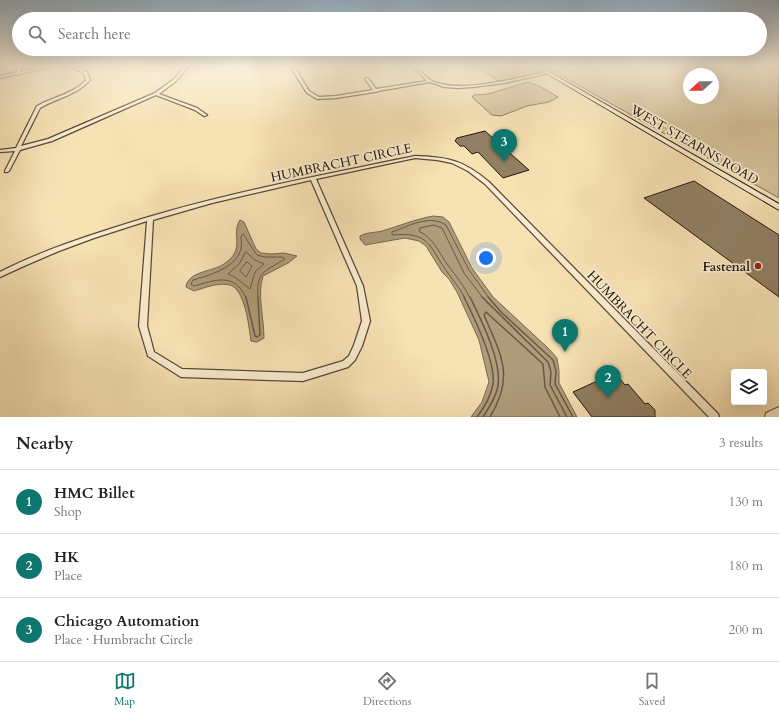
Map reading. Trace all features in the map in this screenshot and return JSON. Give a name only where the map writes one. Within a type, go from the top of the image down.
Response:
[{"type":"main road","name":"WEST STEARNS ROAD","points":[[569,85],[779,207]]},
{"type":"street","points":[[7,171],[38,107],[44,103],[76,91],[83,85]]},
{"type":"street","points":[[0,151],[17,149],[54,139],[156,94],[168,85]]},
{"type":"street","points":[[304,85],[308,92],[318,98],[336,98],[406,85]]},
{"type":"street","points":[[372,85],[376,91]]},
{"type":"street","points":[[444,85],[464,87],[473,85]]},
{"type":"street","points":[[156,94],[196,109],[205,115]]},
{"type":"street","name":"HUMBRACHT CIRCLE","points":[[0,275],[27,262],[74,244],[150,218],[210,202],[415,157],[436,157],[452,160],[472,170],[489,186],[715,417]]},
{"type":"street","points":[[150,218],[143,326],[151,354],[181,373],[303,377],[345,364],[352,358],[358,346],[366,321],[360,286],[313,179]]},
{"type":"street","points":[[770,417],[779,412]]},
{"type":"shaded area","points":[[516,85],[537,85],[558,97],[549,102],[527,106],[501,116],[492,115],[472,97],[474,95],[488,94]]},
{"type":"shaded area","points":[[579,85],[683,85],[683,104],[719,104],[719,85],[779,85],[779,198]]},
{"type":"water","points":[[433,216],[443,217],[449,222],[472,268],[493,297],[557,358],[559,383],[577,417],[471,417],[482,402],[489,382],[479,340],[457,292],[449,279],[442,272],[426,246],[419,241],[405,238],[365,245],[360,239],[360,236],[365,234],[382,231]]},
{"type":"water","points":[[240,220],[244,222],[256,249],[261,253],[284,253],[297,256],[288,263],[263,276],[261,283],[261,299],[264,338],[257,342],[251,341],[243,301],[235,288],[230,285],[221,284],[194,291],[186,287],[191,278],[201,272],[219,267],[231,258],[237,247],[237,226]]},
{"type":"building","points":[[485,131],[529,170],[503,178],[478,152],[472,154],[464,146],[460,146],[455,141],[457,138]]},
{"type":"building","name":"Fastenal","points":[[694,181],[779,235],[779,297],[644,198]]},
{"type":"building","points":[[615,373],[625,385],[628,384],[645,404],[648,403],[655,410],[655,417],[592,417],[573,392]]},
{"type":"place","name":"Chicago Automation","points":[[504,162]]},
{"type":"place","name":"Fastenal","points":[[758,266]]},
{"type":"place","name":"HMC Billet","points":[[565,352]]},
{"type":"place","name":"HK","points":[[608,398]]}]
